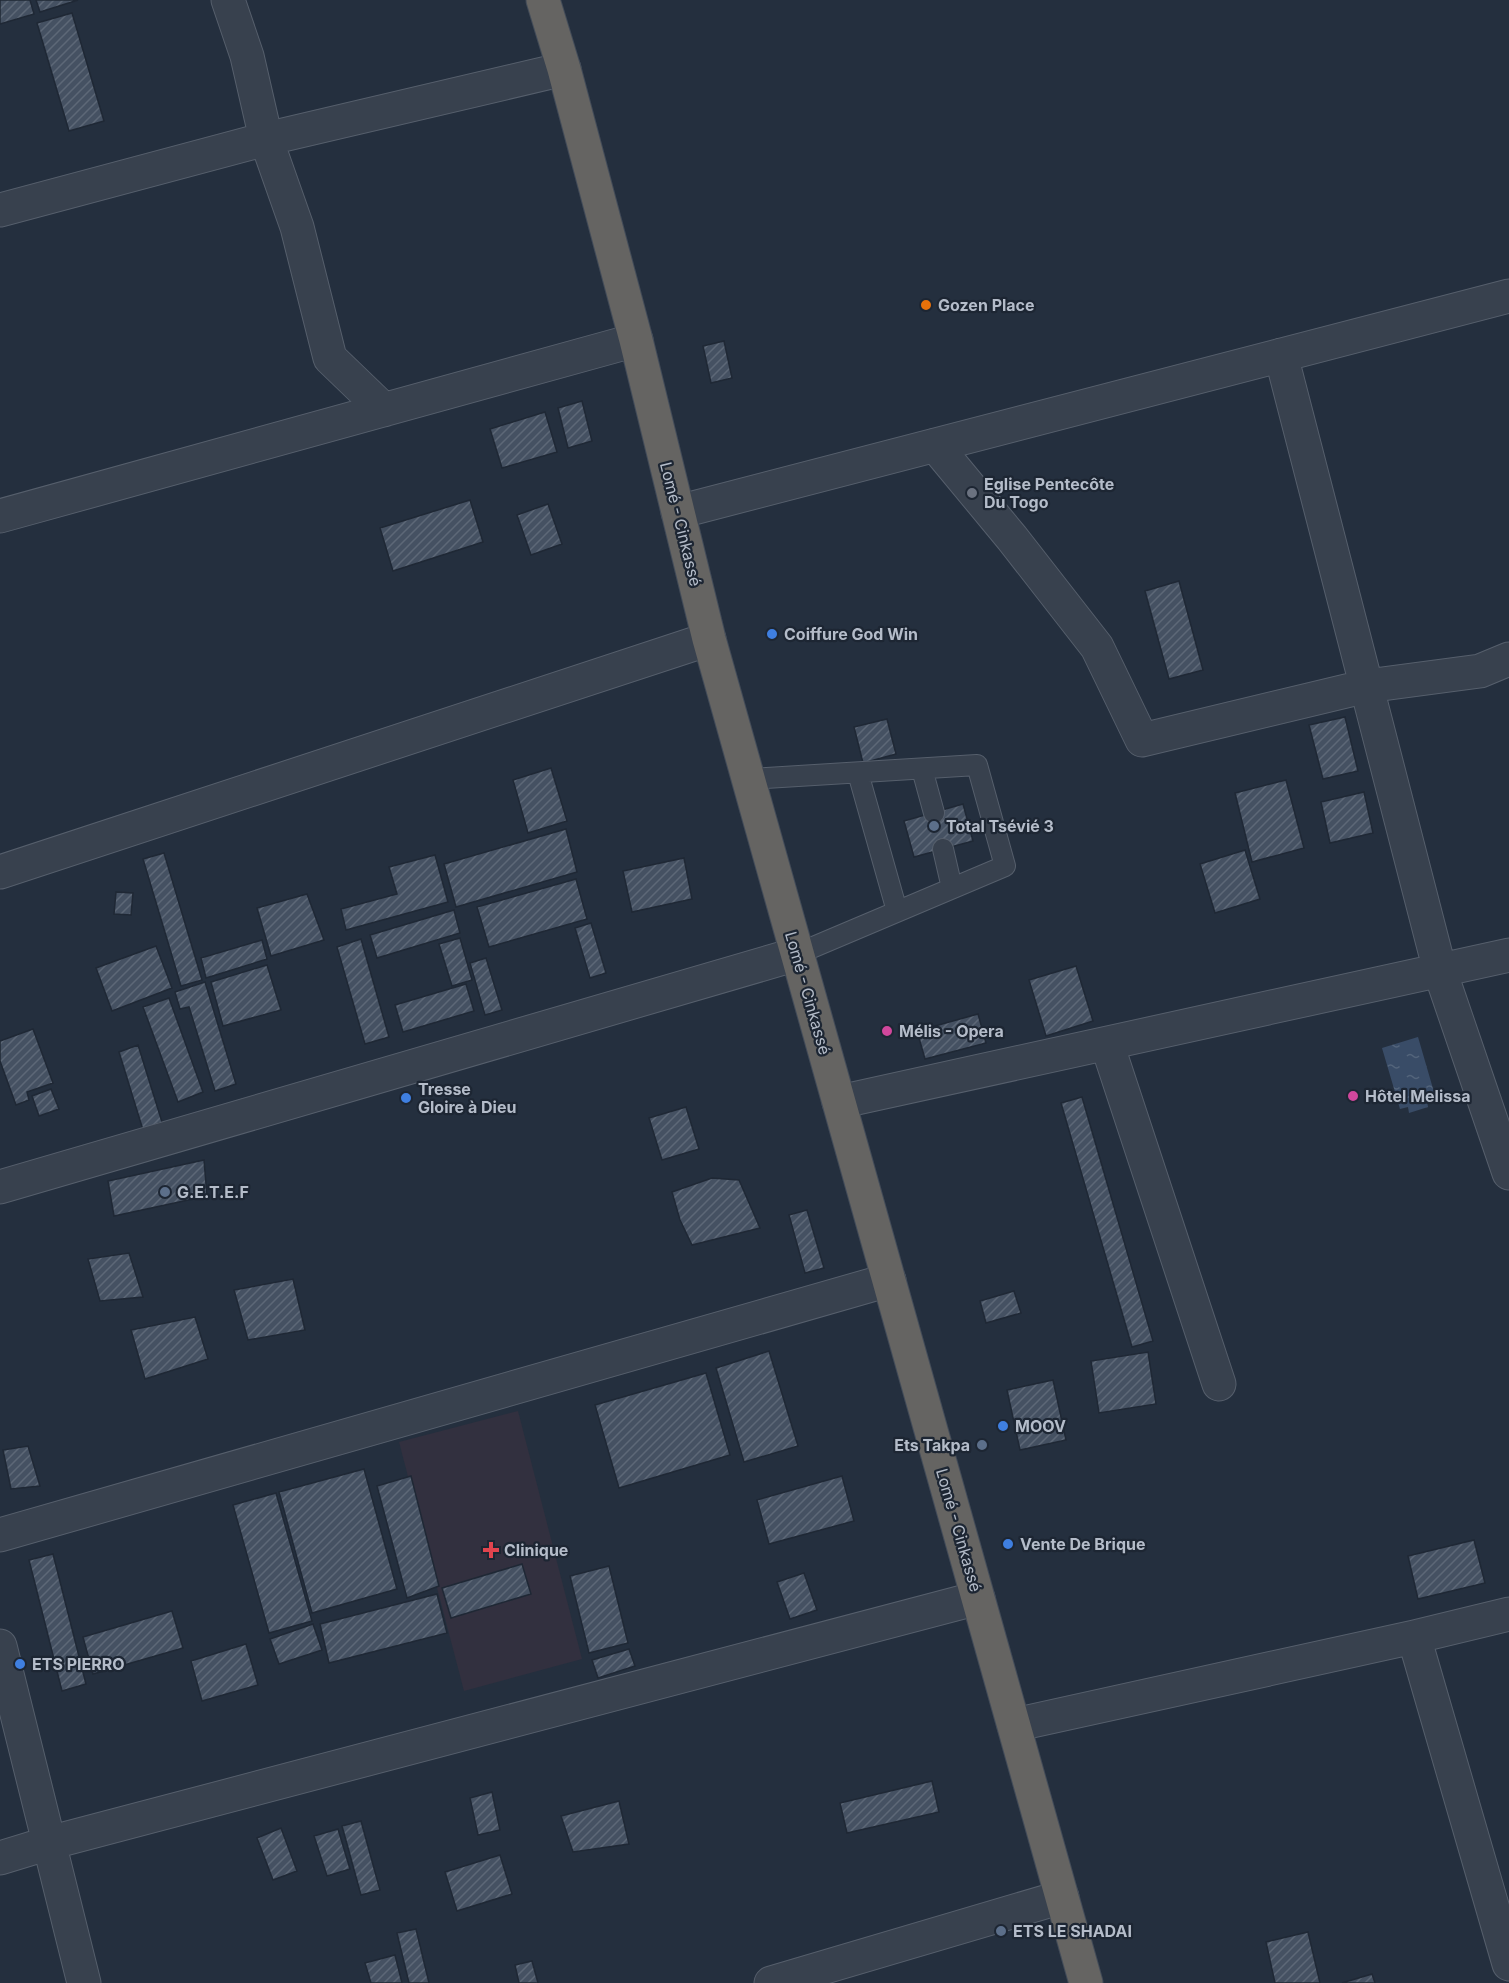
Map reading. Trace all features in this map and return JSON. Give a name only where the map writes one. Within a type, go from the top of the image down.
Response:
[{"type":"highway","name":"Lomé - Cinkassé","points":[[543,0],[564,69],[636,340],[709,639],[1086,1983]]},
{"type":"street","points":[[228,0],[247,56],[267,139],[297,227],[330,358],[384,410]]},
{"type":"street","points":[[0,210],[267,139],[564,69]]},
{"type":"street","points":[[678,512],[1509,296]]},
{"type":"street","points":[[0,516],[636,340]]},
{"type":"street","points":[[1281,355],[1440,971],[1509,1173]]},
{"type":"street","points":[[935,445],[1012,538],[1097,647],[1142,740],[1367,686],[1480,671],[1509,659]]},
{"type":"street","points":[[0,872],[709,639]]},
{"type":"street","points":[[0,1187],[797,954]]},
{"type":"street","points":[[839,1102],[1509,955]]},
{"type":"street","points":[[1107,1044],[1219,1384]]},
{"type":"street","points":[[0,1535],[889,1280]]},
{"type":"street","points":[[0,1858],[49,1843],[978,1598]]},
{"type":"street","points":[[1014,1725],[1509,1614]]},
{"type":"street","points":[[1414,1637],[1509,1964]]},
{"type":"street","points":[[0,1646],[84,1983]]},
{"type":"street","points":[[771,1983],[1062,1897]]},
{"type":"lane","points":[[748,779],[977,765],[1005,866],[797,954]]},
{"type":"lane","points":[[922,769],[934,813]]},
{"type":"lane","points":[[858,773],[897,911]]},
{"type":"lane","points":[[943,849],[952,888]]},
{"type":"shaded area","name":"Clinique","points":[[518,1411],[582,1659],[464,1691],[399,1442]]},
{"type":"water","points":[[1418,1037],[1436,1099],[1427,1101],[1428,1107],[1409,1113],[1408,1107],[1400,1109],[1382,1048]]},
{"type":"building","points":[[0,0],[30,0],[34,14],[0,24]]},
{"type":"building","points":[[36,0],[78,0],[40,12]]},
{"type":"building","points":[[72,13],[104,121],[69,131],[37,23]]},
{"type":"building","points":[[724,341],[732,378],[711,383],[703,346]]},
{"type":"building","points":[[582,401],[592,441],[568,448],[558,408]]},
{"type":"building","points":[[545,412],[557,452],[502,468],[490,429]]},
{"type":"building","points":[[470,500],[483,542],[393,571],[380,528]]},
{"type":"building","points":[[548,504],[562,544],[531,555],[517,515]]},
{"type":"building","points":[[1179,581],[1203,670],[1169,679],[1145,591]]},
{"type":"building","points":[[1345,717],[1358,771],[1323,779],[1309,725]]},
{"type":"building","points":[[887,719],[896,754],[863,763],[854,727]]},
{"type":"building","points":[[551,768],[567,821],[528,833],[513,780]]},
{"type":"building","points":[[1286,780],[1304,848],[1252,862],[1235,793]]},
{"type":"building","points":[[1364,792],[1373,833],[1330,843],[1321,802]]},
{"type":"building","points":[[963,804],[973,841],[914,857],[904,821]]},
{"type":"building","points":[[566,829],[577,872],[456,907],[444,864]]},
{"type":"building","points":[[1245,850],[1260,899],[1215,913],[1200,864]]},
{"type":"building","points":[[164,853],[202,980],[181,986],[143,859]]},
{"type":"building","points":[[435,855],[448,902],[346,930],[341,909],[397,894],[389,867]]},
{"type":"building","points":[[684,858],[692,899],[632,912],[623,871]]},
{"type":"building","points":[[576,879],[587,919],[489,947],[477,907]]},
{"type":"building","points":[[116,892],[133,893],[131,915],[114,914]]},
{"type":"building","points":[[307,894],[324,940],[271,956],[257,908]]},
{"type":"building","points":[[454,910],[460,933],[377,958],[370,935]]},
{"type":"building","points":[[591,923],[606,973],[590,978],[575,928]]},
{"type":"building","points":[[460,938],[472,980],[452,986],[439,944]]},
{"type":"building","points":[[361,939],[389,1037],[365,1044],[337,947]]},
{"type":"building","points":[[262,940],[267,959],[206,978],[201,958]]},
{"type":"building","points":[[156,946],[172,988],[112,1011],[96,968]]},
{"type":"building","points":[[486,958],[502,1010],[485,1015],[470,963]]},
{"type":"building","points":[[267,965],[281,1010],[223,1026],[211,982]]},
{"type":"building","points":[[1076,966],[1093,1021],[1046,1036],[1029,980]]},
{"type":"building","points":[[205,982],[236,1084],[215,1091],[189,1007],[180,1009],[175,992]]},
{"type":"building","points":[[466,984],[474,1011],[403,1032],[395,1005]]},
{"type":"building","points":[[169,998],[203,1092],[178,1102],[143,1007]]},
{"type":"building","points":[[978,1014],[986,1043],[925,1059],[917,1031]]},
{"type":"building","points":[[33,1029],[53,1083],[27,1092],[29,1100],[16,1105],[0,1061],[0,1041]]},
{"type":"building","points":[[138,1045],[162,1122],[143,1130],[119,1052]]},
{"type":"building","points":[[51,1089],[59,1109],[39,1116],[32,1096]]},
{"type":"building","points":[[1082,1097],[1153,1341],[1132,1347],[1061,1103]]},
{"type":"building","points":[[686,1107],[699,1149],[662,1160],[649,1118]]},
{"type":"building","points":[[204,1160],[207,1196],[114,1216],[108,1181]]},
{"type":"building","points":[[712,1178],[739,1180],[760,1228],[692,1245],[680,1220],[672,1192]]},
{"type":"building","points":[[807,1210],[824,1268],[805,1273],[789,1215]]},
{"type":"building","points":[[129,1253],[143,1297],[100,1301],[88,1259]]},
{"type":"building","points":[[293,1279],[305,1330],[248,1340],[234,1290]]},
{"type":"building","points":[[1014,1291],[1021,1313],[986,1323],[980,1301]]},
{"type":"building","points":[[195,1317],[208,1359],[145,1379],[131,1330]]},
{"type":"building","points":[[769,1351],[798,1446],[744,1462],[716,1368]]},
{"type":"building","points":[[1148,1352],[1156,1404],[1099,1413],[1091,1361]]},
{"type":"building","points":[[706,1373],[730,1455],[619,1488],[595,1405]]},
{"type":"building","points":[[1053,1380],[1066,1440],[1020,1450],[1007,1390]]},
{"type":"building","points":[[28,1446],[40,1486],[11,1489],[3,1450]]},
{"type":"building","points":[[364,1469],[397,1589],[312,1613],[279,1492]]},
{"type":"building","points":[[411,1476],[439,1586],[407,1598],[377,1486]]},
{"type":"building","points":[[842,1476],[854,1521],[769,1544],[757,1500]]},
{"type":"building","points":[[276,1493],[312,1621],[269,1633],[233,1505]]},
{"type":"building","points":[[1474,1540],[1485,1583],[1418,1599],[1408,1556]]},
{"type":"building","points":[[53,1554],[86,1684],[62,1691],[29,1560]]},
{"type":"building","points":[[522,1564],[531,1594],[451,1618],[442,1588]]},
{"type":"building","points":[[609,1566],[628,1643],[589,1653],[570,1576]]},
{"type":"building","points":[[804,1573],[817,1610],[790,1619],[777,1582]]},
{"type":"building","points":[[437,1594],[447,1633],[329,1663],[320,1624]]},
{"type":"building","points":[[172,1611],[183,1648],[93,1674],[83,1637]]},
{"type":"building","points":[[313,1624],[322,1650],[279,1664],[270,1639]]},
{"type":"building","points":[[246,1644],[258,1685],[202,1701],[191,1661]]},
{"type":"building","points":[[629,1649],[635,1666],[598,1678],[592,1660]]},
{"type":"building","points":[[932,1781],[939,1812],[847,1833],[840,1803]]},
{"type":"building","points":[[492,1792],[500,1830],[478,1835],[470,1798]]},
{"type":"building","points":[[619,1801],[629,1844],[573,1852],[561,1816]]},
{"type":"building","points":[[361,1821],[380,1890],[361,1895],[342,1826]]},
{"type":"building","points":[[281,1828],[297,1871],[273,1880],[257,1838]]},
{"type":"building","points":[[338,1829],[350,1869],[327,1876],[314,1836]]},
{"type":"building","points":[[500,1855],[512,1894],[457,1911],[445,1872]]},
{"type":"building","points":[[416,1929],[429,1983],[409,1983],[397,1933]]},
{"type":"building","points":[[1308,1932],[1320,1983],[1275,1983],[1266,1942]]},
{"type":"building","points":[[395,1955],[402,1983],[371,1983],[365,1963]]},
{"type":"building","points":[[532,1961],[538,1983],[519,1983],[515,1965]]},
{"type":"building","points":[[1372,1974],[1375,1983],[1342,1983]]},
{"type":"place","name":"Gozen Place","points":[[926,305]]},
{"type":"place","name":"Eglise Pentecôte Du Togo","points":[[972,493]]},
{"type":"place","name":"Coiffure God Win","points":[[772,634]]},
{"type":"place","name":"Total Tsévié 3","points":[[934,826]]},
{"type":"place","name":"Mélis - Opera","points":[[887,1031]]},
{"type":"place","name":"Hôtel Melissa","points":[[1353,1096]]},
{"type":"place","name":"Tresse Gloire à Dieu","points":[[406,1098]]},
{"type":"place","name":"G.E.T.E.F","points":[[165,1192]]},
{"type":"place","name":"MOOV","points":[[1003,1426]]},
{"type":"place","name":"Ets Takpa","points":[[982,1445]]},
{"type":"place","name":"Vente De Brique","points":[[1008,1544]]},
{"type":"place","name":"Clinique","points":[[491,1550]]},
{"type":"place","name":"ETS PIERRO","points":[[20,1664]]},
{"type":"place","name":"ETS LE SHADAI","points":[[1001,1931]]}]
